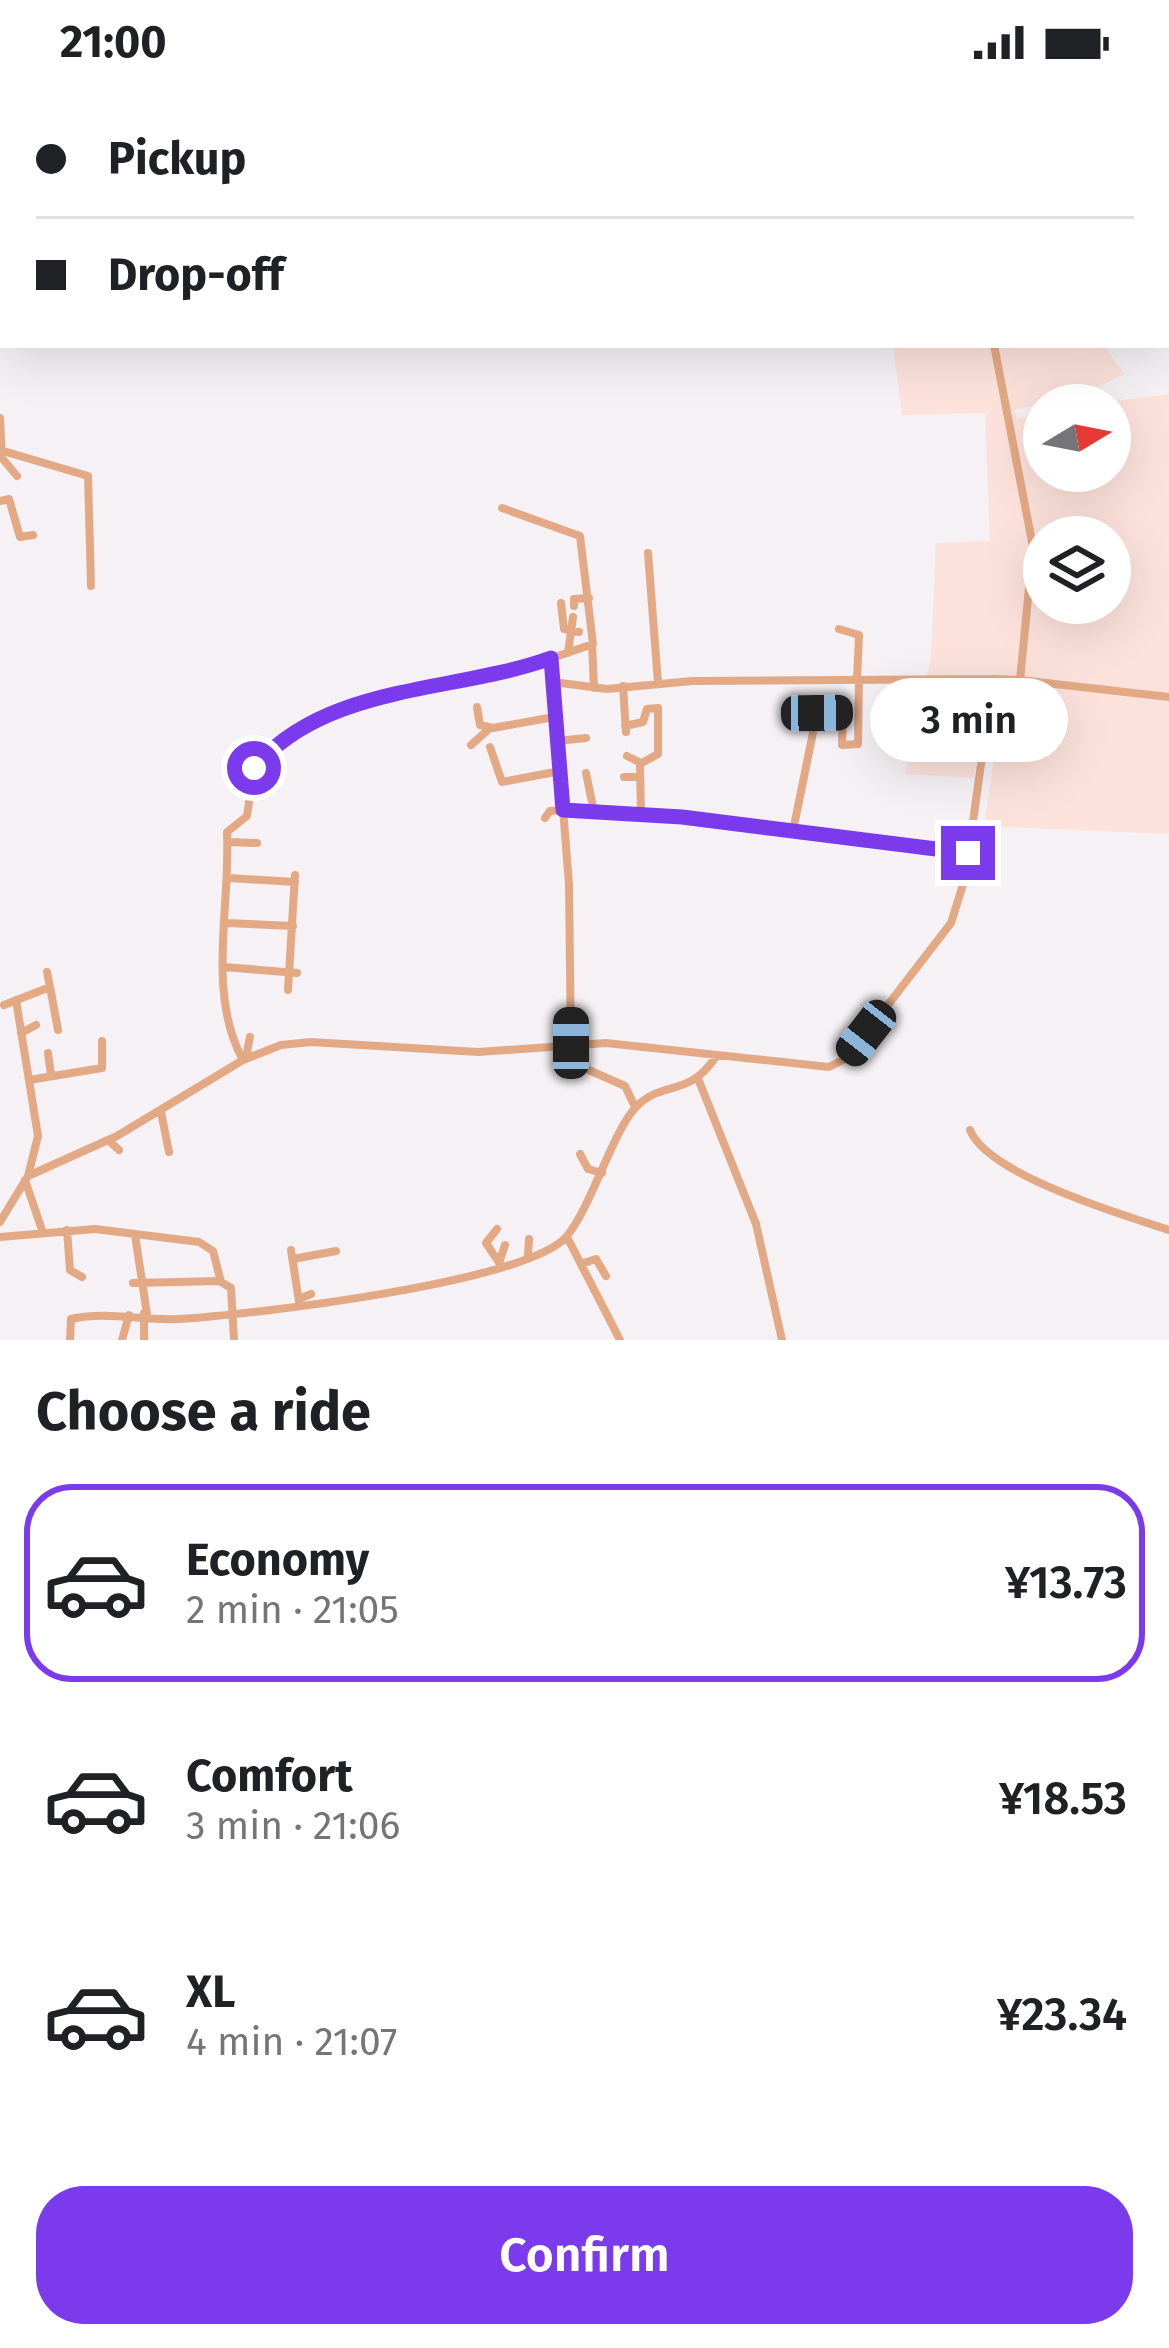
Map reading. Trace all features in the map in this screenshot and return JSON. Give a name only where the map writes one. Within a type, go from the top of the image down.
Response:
[{"type":"street","points":[[995,348],[1033,547],[1020,680]]},
{"type":"street","points":[[0,418],[4,465],[16,476]]},
{"type":"street","points":[[0,450],[88,476],[91,586]]},
{"type":"street","points":[[0,501],[9,499],[20,537],[33,535]]},
{"type":"street","points":[[502,508],[580,536],[592,644],[598,655],[594,688]]},
{"type":"street","points":[[648,553],[658,683]]},
{"type":"street","points":[[574,606],[574,599],[589,598]]},
{"type":"street","points":[[561,603],[562,626],[574,632]]},
{"type":"street","points":[[568,653],[573,617]]},
{"type":"street","points":[[839,629],[859,635],[855,745],[842,745],[843,713]]},
{"type":"street","points":[[245,1059],[233,1041],[223,992],[228,842],[230,828],[248,813],[254,768],[292,735],[369,698],[506,672],[592,644]]},
{"type":"street","points":[[550,657],[563,810],[571,1043],[582,1066],[625,1086],[635,1107]]},
{"type":"street","points":[[27,1178],[160,1112],[245,1059],[296,1042],[478,1052],[571,1043],[829,1067],[847,1058],[952,922],[968,853],[993,679]]},
{"type":"street","points":[[552,682],[594,688],[993,679],[1169,697]]},
{"type":"street","points":[[623,686],[626,729],[643,722],[647,709],[658,707],[658,754],[641,763]]},
{"type":"street","points":[[477,707],[480,725],[490,728],[554,718]]},
{"type":"street","points":[[793,831],[817,713],[859,712]]},
{"type":"street","points":[[470,745],[490,728]]},
{"type":"street","points":[[557,741],[586,738]]},
{"type":"street","points":[[490,747],[502,782],[560,771]]},
{"type":"street","points":[[628,756],[641,763]]},
{"type":"street","points":[[641,763],[641,814]]},
{"type":"street","points":[[586,773],[594,812]]},
{"type":"street","points":[[624,777],[640,777]]},
{"type":"street","points":[[545,818],[550,811],[563,810],[641,814],[968,853]]},
{"type":"street","points":[[228,842],[256,842]]},
{"type":"street","points":[[229,878],[295,878],[293,973],[288,990]]},
{"type":"street","points":[[227,922],[293,926]]},
{"type":"street","points":[[224,967],[293,973]]},
{"type":"street","points":[[47,972],[58,1030]]},
{"type":"street","points":[[4,1005],[50,986]]},
{"type":"street","points":[[0,1222],[27,1178],[38,1145],[16,1001]]},
{"type":"street","points":[[21,1033],[36,1025]]},
{"type":"street","points":[[245,1059],[250,1037]]},
{"type":"street","points":[[29,1080],[102,1068],[102,1041]]},
{"type":"street","points":[[48,1054],[51,1075]]},
{"type":"street","points":[[70,1340],[71,1319],[130,1314],[182,1318],[442,1285],[528,1255],[567,1236],[635,1107],[699,1081],[717,1055]]},
{"type":"street","points":[[699,1081],[756,1224],[782,1340]]},
{"type":"street","points":[[160,1112],[169,1152]]},
{"type":"street","points":[[970,1130],[976,1143],[1006,1166],[1169,1230]]},
{"type":"street","points":[[108,1140],[119,1150]]},
{"type":"street","points":[[580,1154],[587,1169],[602,1173]]},
{"type":"street","points":[[27,1178],[42,1230]]},
{"type":"street","points":[[497,1229],[486,1237],[500,1266]]},
{"type":"street","points":[[67,1230],[70,1270],[82,1277]]},
{"type":"street","points":[[0,1237],[67,1230],[210,1248],[220,1281]]},
{"type":"street","points":[[135,1235],[136,1282],[146,1314],[144,1340]]},
{"type":"street","points":[[567,1236],[620,1340]]},
{"type":"street","points":[[528,1255],[529,1238]]},
{"type":"street","points":[[500,1266],[505,1245]]},
{"type":"street","points":[[299,1301],[300,1274],[292,1254],[336,1251]]},
{"type":"street","points":[[581,1264],[596,1259],[606,1276]]},
{"type":"street","points":[[136,1282],[220,1281],[231,1288],[234,1340]]},
{"type":"street","points":[[299,1301],[311,1294]]},
{"type":"street","points":[[122,1340],[123,1320],[130,1314]]},
{"type":"shaded area","points":[[893,348],[1106,348],[1124,374],[1104,384],[1023,384],[1023,408],[1015,410],[1017,419],[1023,418],[1023,492],[1131,492],[1131,399],[1169,394],[1169,834],[984,826],[1005,687],[988,687],[974,778],[905,774],[931,658],[936,543],[990,541],[985,413],[902,415]]},
{"type":"route","points":[[254,768],[292,735],[369,698],[506,672],[551,658],[563,810],[682,817],[968,853]]}]
